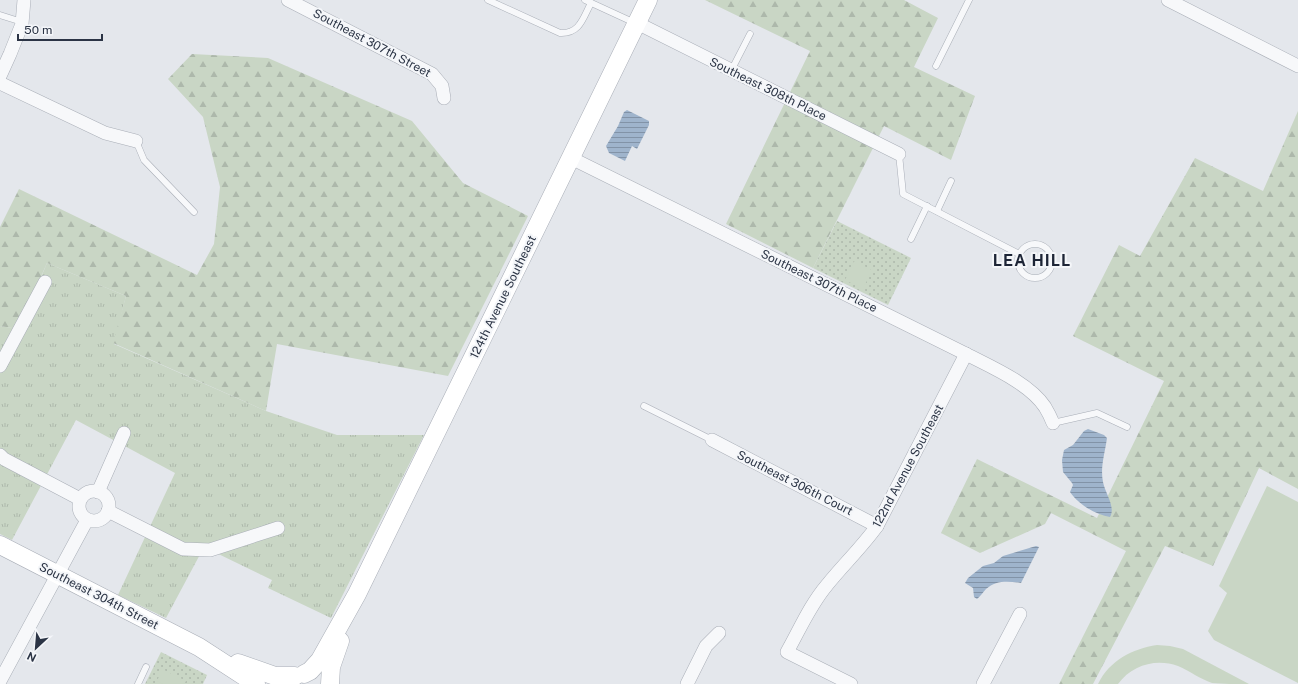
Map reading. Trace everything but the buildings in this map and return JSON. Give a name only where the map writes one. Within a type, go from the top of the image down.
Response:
[{"type":"street","points":[[0,76],[22,22],[24,0]]},
{"type":"street","name":"Southeast 307th Street","points":[[288,0],[432,74],[442,86],[444,98]]},
{"type":"street","name":"124th Avenue Southeast","points":[[294,678],[310,671],[320,660],[357,594],[648,0]]},
{"type":"street","points":[[1168,0],[1298,66]]},
{"type":"street","name":"Southeast 308th Place","points":[[637,24],[899,154]]},
{"type":"street","points":[[0,83],[105,132],[136,141]]},
{"type":"street","name":"Southeast 307th Place","points":[[571,158],[966,354],[1019,382],[1045,406],[1053,423]]},
{"type":"street","points":[[0,366],[45,282]]},
{"type":"street","name":"122nd Avenue Southeast","points":[[851,684],[787,652],[816,600],[877,526],[966,354]]},
{"type":"street","points":[[98,492],[124,433]]},
{"type":"street","name":"Southeast 306th Court","points":[[712,440],[877,526]]},
{"type":"street","points":[[0,455],[4,459],[80,499]]},
{"type":"street","points":[[91,491],[98,492],[105,496],[108,501],[108,511],[102,519],[92,521],[87,520],[83,517],[79,509],[80,499],[91,491]]},
{"type":"street","points":[[108,511],[183,549],[210,550],[278,528]]},
{"type":"street","points":[[0,681],[87,520]]},
{"type":"street","name":"Southeast 304th Street","points":[[0,545],[199,647],[266,674],[294,678]]},
{"type":"street","name":"124th Avenue Southeast","points":[[330,684],[330,675],[334,657],[357,594]]},
{"type":"street","points":[[983,684],[1020,614]]},
{"type":"street","points":[[687,684],[706,646],[719,633]]},
{"type":"street","name":"Southeast 304th Street","points":[[199,647],[256,684]]},
{"type":"street","points":[[294,678],[312,675],[320,679],[325,684]]},
{"type":"lane","points":[[488,0],[560,34],[571,32],[576,29],[580,24],[588,1],[637,24]]},
{"type":"lane","points":[[936,66],[968,0]]},
{"type":"lane","points":[[0,15],[22,22]]},
{"type":"lane","points":[[731,71],[750,34]]},
{"type":"lane","points":[[136,141],[144,160],[194,212]]},
{"type":"lane","points":[[899,154],[903,194],[1019,254]]},
{"type":"lane","points":[[936,211],[951,181]]},
{"type":"lane","points":[[910,239],[927,206]]},
{"type":"lane","points":[[1040,244],[1049,251],[1052,257],[1050,269],[1043,277],[1027,277],[1022,274],[1018,264],[1019,254],[1022,249],[1028,245],[1040,244]]},
{"type":"lane","points":[[644,406],[712,440]]},
{"type":"lane","points":[[1053,423],[1097,413],[1127,427]]},
{"type":"lane","points":[[138,684],[146,667]]},
{"type":"green space","points":[[705,0],[904,0],[938,18],[914,67],[975,96],[951,160],[884,126],[813,268],[726,224],[810,51]]},
{"type":"green space","points":[[192,54],[268,58],[412,121],[463,183],[528,216],[448,376],[277,344],[266,411],[113,343],[126,296],[47,263],[18,329],[0,326],[0,227],[19,189],[197,275],[214,244],[220,187],[203,117],[168,79]]},
{"type":"green space","points":[[1298,111],[1298,489],[1259,468],[1213,566],[1165,546],[1093,684],[1059,684],[1126,551],[1051,513],[1045,524],[980,553],[941,533],[977,459],[1097,518],[1164,381],[1073,336],[1119,245],[1140,256],[1195,158],[1263,191]]},
{"type":"green space","points":[[837,221],[911,258],[888,305],[813,268]]},
{"type":"green space","points":[[854,261],[872,270],[863,289],[845,280]]},
{"type":"green space","points":[[47,263],[126,296],[114,344],[266,411],[337,435],[424,435],[331,618],[268,588],[272,580],[204,547],[166,618],[118,595],[175,473],[76,420],[12,540],[0,534],[0,326],[19,329]]},
{"type":"green space","points":[[1267,486],[1298,502],[1298,683],[1214,640],[1208,631],[1227,593],[1219,586]]},
{"type":"green space","points":[[1157,645],[1183,649],[1249,684],[1212,683],[1178,666],[1153,663],[1130,672],[1118,684],[1098,684],[1115,662],[1139,649]]},
{"type":"green space","points":[[161,652],[207,675],[203,684],[145,684]]},
{"type":"green space","points":[[162,669],[186,681],[184,684],[163,684],[157,681]]},
{"type":"water","points":[[627,110],[649,121],[649,125],[637,149],[632,146],[625,161],[609,153],[606,146],[618,126],[624,112]]},
{"type":"water","points":[[1088,429],[1104,435],[1107,438],[1102,465],[1102,476],[1112,509],[1110,517],[1082,505],[1070,492],[1073,485],[1063,472],[1062,460],[1064,450],[1073,445],[1084,431]]},
{"type":"water","points":[[1036,546],[1039,547],[1021,583],[1007,582],[994,584],[986,589],[977,599],[974,597],[973,588],[965,583],[968,578],[983,566],[994,563],[1003,556]]},
{"type":"district","name":"LEA HILL","points":[[1032,260]]}]
